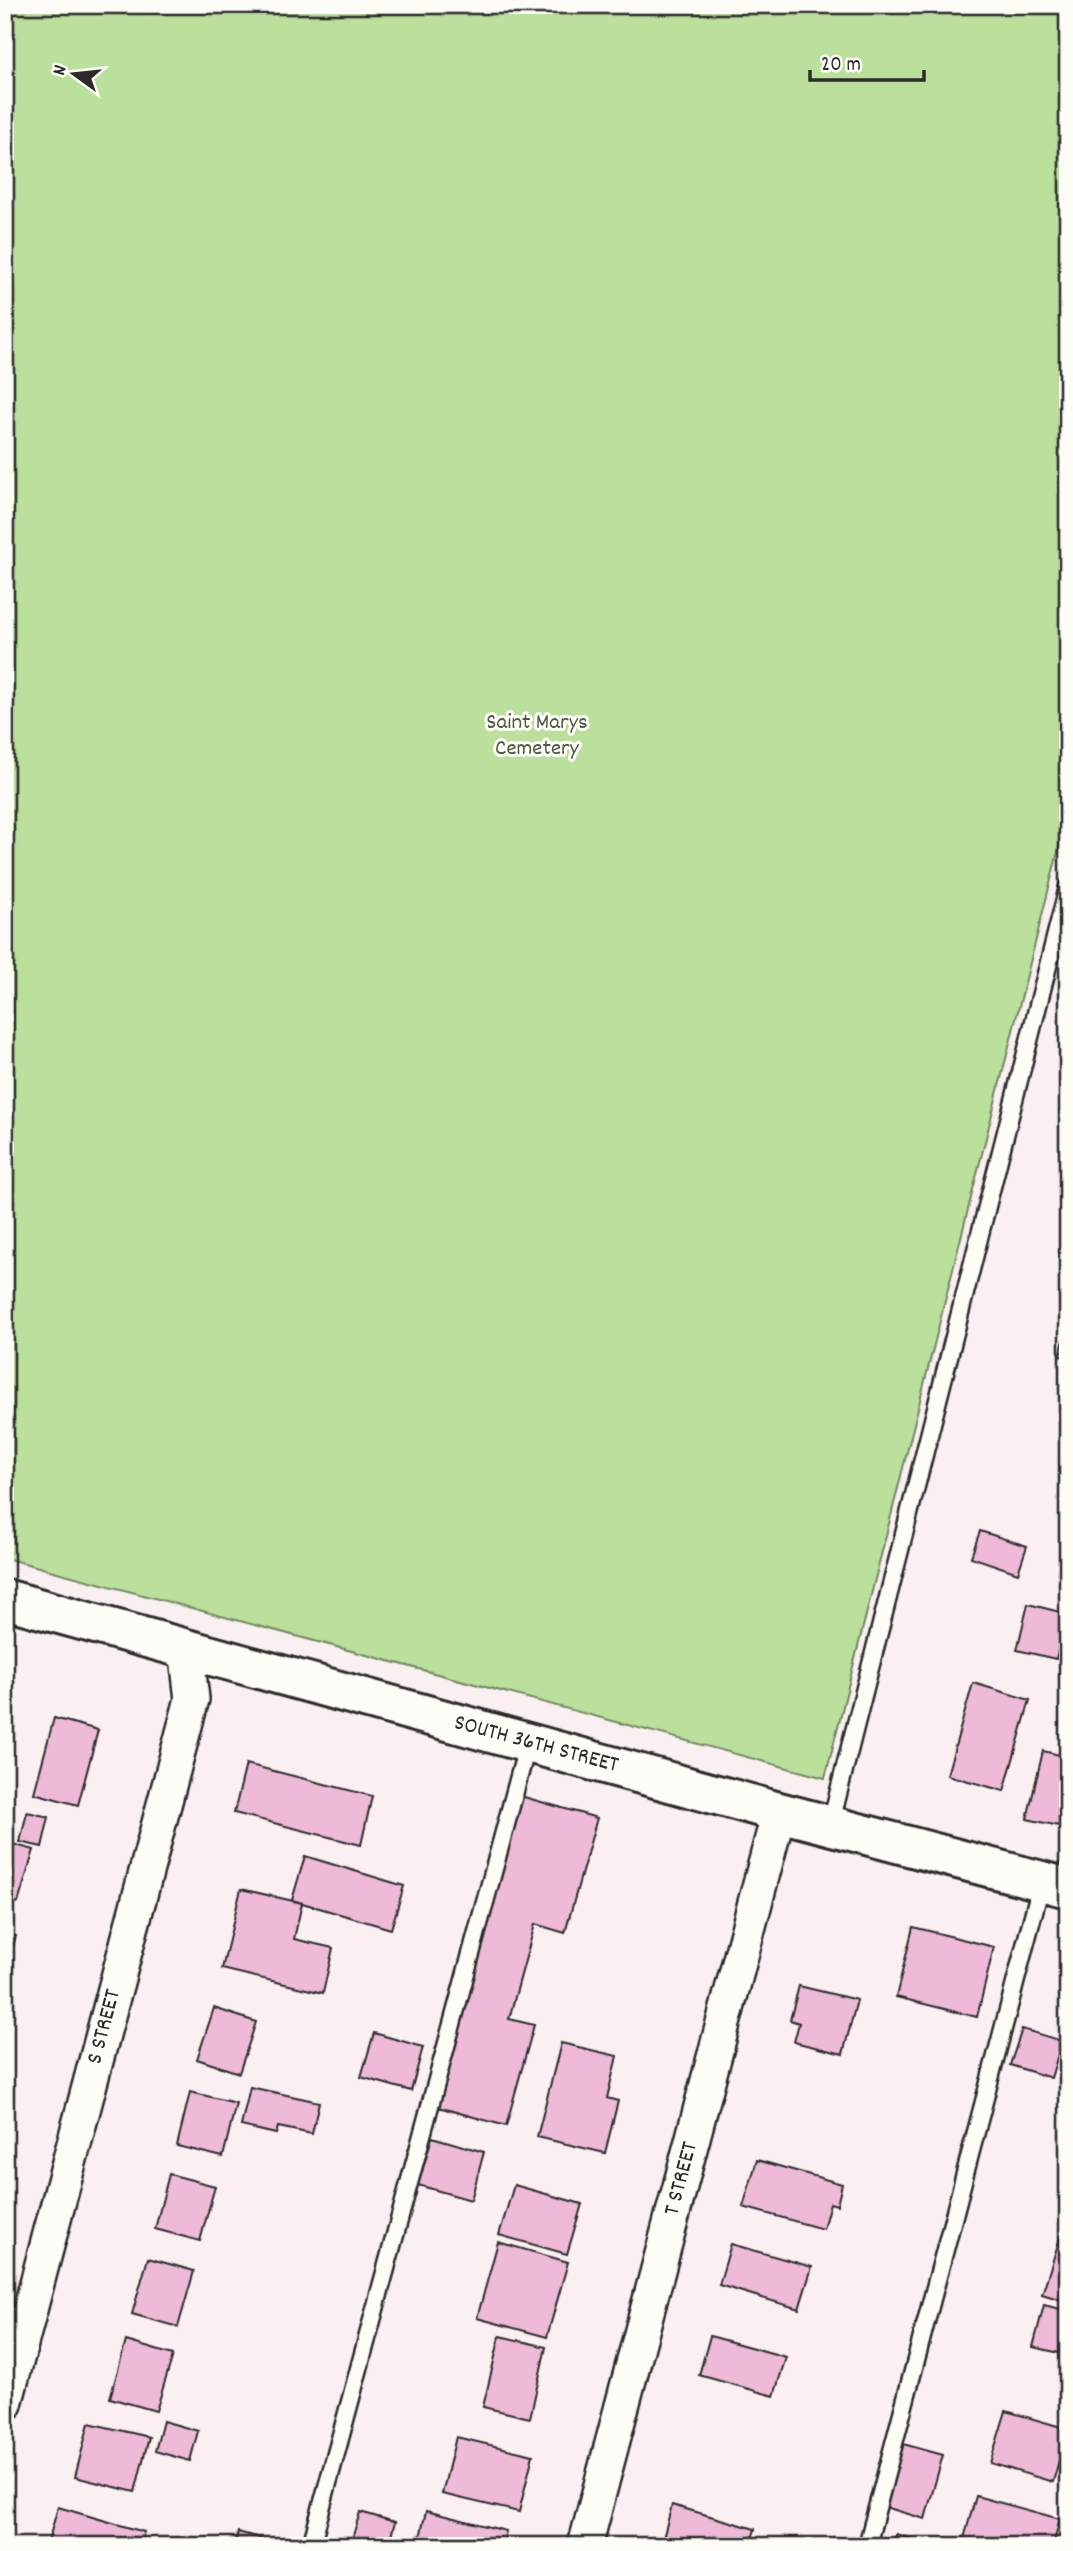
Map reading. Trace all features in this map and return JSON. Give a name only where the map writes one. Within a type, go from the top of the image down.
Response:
[{"type":"main road","name":"SOUTH 36TH STREET","points":[[5,1599],[830,1826],[1055,1885]]},
{"type":"street","name":"S STREET","points":[[5,2404],[192,1699],[187,1648]]},
{"type":"street","name":"T STREET","points":[[585,2546],[779,1812]]},
{"type":"lane","points":[[830,1826],[1068,887]]},
{"type":"lane","points":[[311,2546],[528,1743]]},
{"type":"lane","points":[[867,2546],[1055,1885]]},
{"type":"green space","name":"Saint Marys Cemetery","points":[[5,5],[1068,5],[1068,812],[825,1778],[5,1558]]},
{"type":"building","points":[[1068,1322],[1068,1358],[1060,1356]]},
{"type":"building","points":[[980,1531],[1027,1546],[1018,1573],[971,1557]]},
{"type":"building","points":[[1068,1534],[1068,1576],[1058,1573]]},
{"type":"building","points":[[1028,1604],[1068,1614],[1056,1659],[1017,1650]]},
{"type":"building","points":[[973,1683],[1030,1700],[1004,1791],[947,1775]]},
{"type":"building","points":[[54,1718],[98,1730],[78,1805],[34,1793]]},
{"type":"building","points":[[1043,1751],[1068,1757],[1068,1828],[1027,1819]]},
{"type":"building","points":[[246,1764],[372,1796],[361,1845],[234,1813]]},
{"type":"building","points":[[517,1795],[597,1818],[565,1933],[535,1924],[509,2019],[534,2025],[506,2126],[431,2105]]},
{"type":"building","points":[[27,1812],[49,1817],[42,1847],[20,1842]]},
{"type":"building","points":[[5,1842],[34,1850],[18,1903],[5,1899]]},
{"type":"building","points":[[305,1856],[404,1886],[391,1929],[292,1900]]},
{"type":"building","points":[[241,1889],[302,1903],[294,1939],[333,1948],[323,1993],[222,1969]]},
{"type":"building","points":[[913,1927],[994,1947],[977,2017],[896,1997]]},
{"type":"building","points":[[5,1933],[16,1936],[5,1975]]},
{"type":"building","points":[[799,1986],[857,2000],[843,2054],[794,2042],[799,2023],[790,2020]]},
{"type":"building","points":[[214,2008],[256,2022],[239,2073],[197,2059]]},
{"type":"building","points":[[1022,2029],[1062,2041],[1051,2078],[1010,2065]]},
{"type":"building","points":[[374,2033],[423,2047],[411,2091],[361,2077]]},
{"type":"building","points":[[561,2043],[617,2056],[607,2098],[618,2101],[605,2153],[537,2137]]},
{"type":"building","points":[[250,2087],[319,2102],[312,2134],[278,2127],[276,2134],[241,2126]]},
{"type":"building","points":[[190,2092],[236,2103],[223,2157],[177,2146]]},
{"type":"building","points":[[432,2137],[484,2152],[471,2200],[418,2185]]},
{"type":"building","points":[[757,2160],[842,2184],[837,2205],[830,2203],[823,2229],[743,2207]]},
{"type":"building","points":[[169,2174],[215,2186],[200,2241],[155,2229]]},
{"type":"building","points":[[514,2185],[582,2204],[567,2254],[499,2235]]},
{"type":"building","points":[[1061,2235],[1068,2237],[1068,2302],[1042,2294]]},
{"type":"building","points":[[498,2242],[568,2262],[547,2337],[477,2318]]},
{"type":"building","points":[[731,2244],[812,2267],[799,2309],[719,2285]]},
{"type":"building","points":[[148,2258],[194,2271],[178,2327],[132,2314]]},
{"type":"building","points":[[1044,2305],[1068,2311],[1068,2355],[1033,2347]]},
{"type":"building","points":[[500,2336],[546,2347],[530,2418],[483,2407]]},
{"type":"building","points":[[710,2336],[786,2357],[774,2396],[699,2375]]},
{"type":"building","points":[[126,2341],[173,2355],[156,2411],[110,2398]]},
{"type":"building","points":[[1006,2411],[1068,2429],[1053,2482],[990,2463]]},
{"type":"building","points":[[163,2421],[198,2431],[190,2461],[155,2451]]},
{"type":"building","points":[[89,2423],[149,2437],[135,2492],[75,2477]]},
{"type":"building","points":[[456,2437],[533,2455],[519,2512],[442,2494]]},
{"type":"building","points":[[903,2444],[943,2455],[925,2519],[885,2507]]},
{"type":"building","points":[[976,2496],[1060,2519],[1053,2546],[978,2546],[963,2542]]},
{"type":"building","points":[[672,2505],[755,2529],[750,2546],[675,2546],[662,2542]]},
{"type":"building","points":[[58,2507],[144,2532],[140,2546],[47,2546]]},
{"type":"building","points":[[426,2511],[506,2531],[503,2546],[418,2546]]},
{"type":"building","points":[[360,2512],[395,2522],[388,2546],[350,2546]]},
{"type":"building","points":[[238,2532],[277,2543],[276,2546],[234,2546]]},
{"type":"building","points":[[896,2534],[934,2546],[893,2546]]}]
